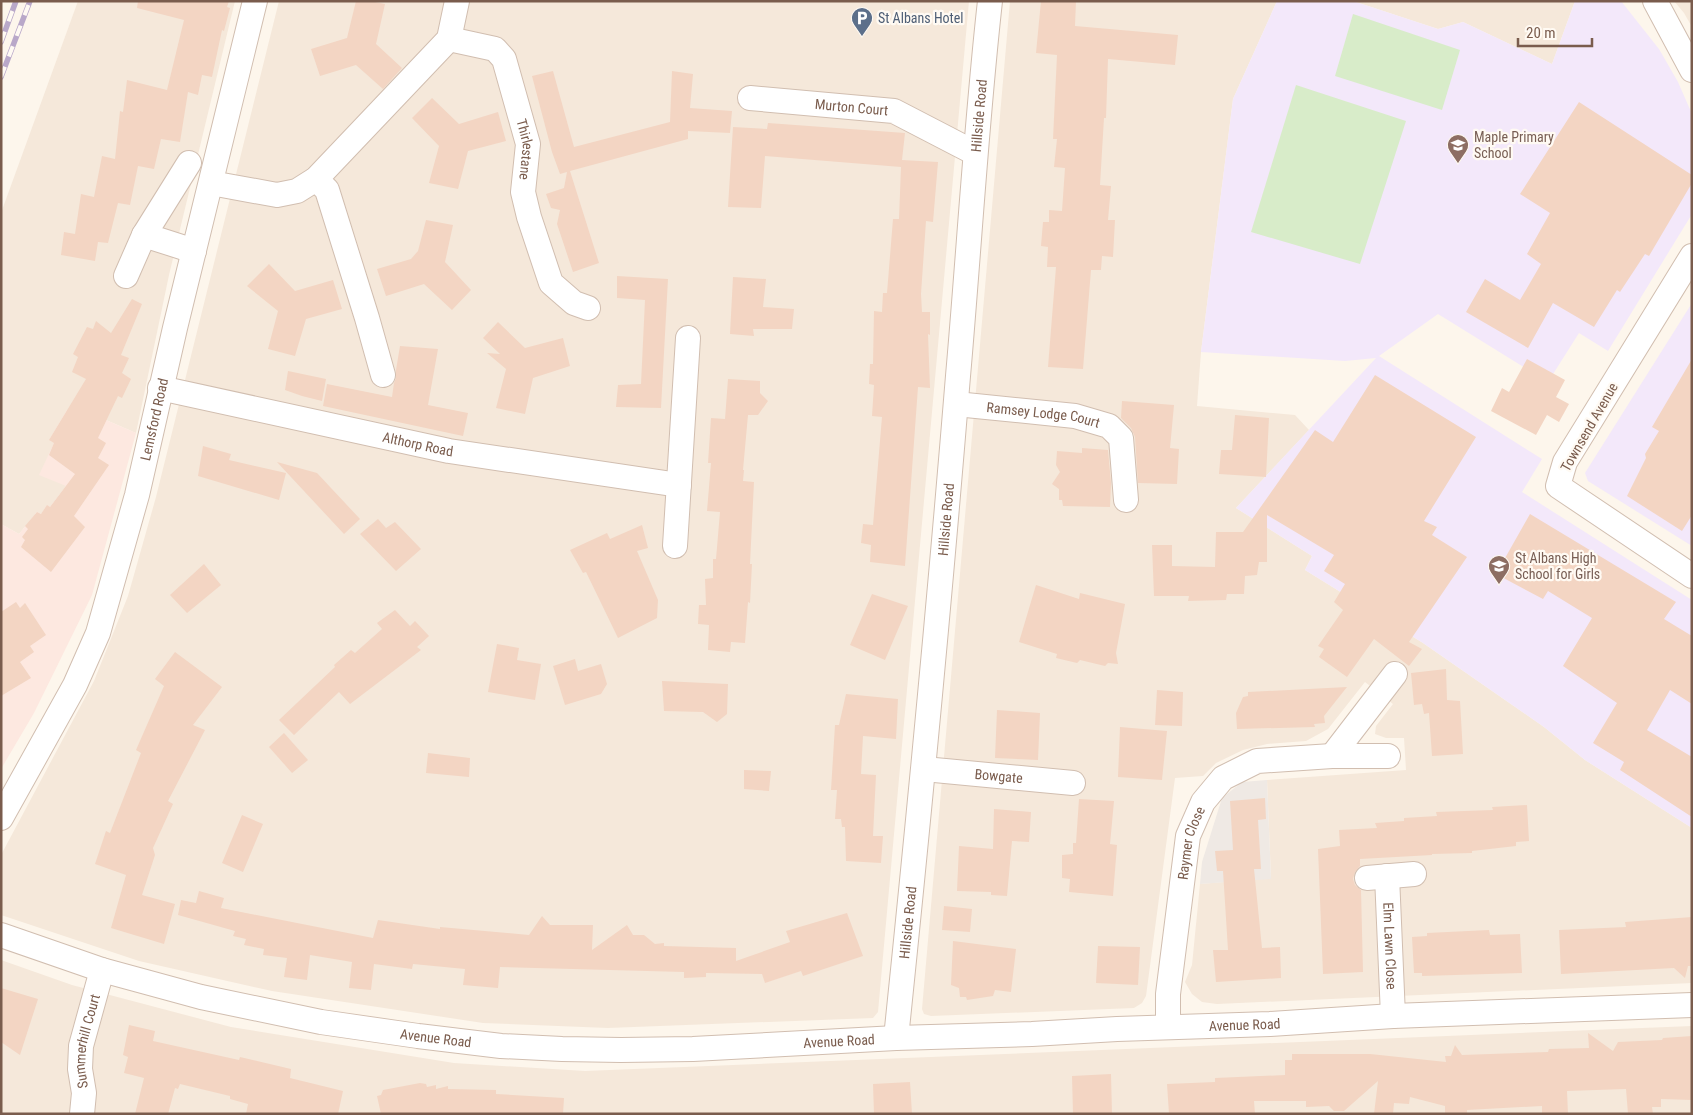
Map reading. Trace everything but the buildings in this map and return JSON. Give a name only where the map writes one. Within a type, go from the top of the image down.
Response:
[{"type":"street","name":"Lemsford Road","points":[[1,818],[76,685],[98,633],[137,495],[160,388],[255,1]]},
{"type":"street","points":[[211,183],[277,195],[297,191],[316,179],[449,39],[457,1]]},
{"type":"street","name":"Hillside Road","points":[[896,1038],[924,769],[956,404],[975,152],[990,1]]},
{"type":"street","points":[[1655,1],[1692,70]]},
{"type":"street","name":"Thirlestane","points":[[449,39],[495,49],[504,59],[528,144],[523,192],[529,217],[551,283],[574,303],[588,308]]},
{"type":"street","name":"Murton Court","points":[[750,98],[894,111],[975,152]]},
{"type":"street","points":[[126,276],[144,235],[188,163]]},
{"type":"street","points":[[316,179],[327,190],[383,375]]},
{"type":"street","points":[[144,235],[194,251]]},
{"type":"street","name":"Townsend Avenue","points":[[1692,256],[1566,462],[1558,486],[1692,576]]},
{"type":"street","points":[[675,546],[688,338]]},
{"type":"street","name":"Althorp Road","points":[[160,388],[449,450],[679,485]]},
{"type":"street","name":"Ramsey Lodge Court","points":[[956,404],[1075,416],[1109,426],[1120,438],[1126,500]]},
{"type":"street","points":[[1332,756],[1395,674]]},
{"type":"street","name":"Raymer Close","points":[[1168,1027],[1168,994],[1188,836],[1203,802],[1223,778],[1256,761],[1332,756],[1388,756]]},
{"type":"street","name":"Bowgate","points":[[924,769],[1073,783]]},
{"type":"street","name":"Elm Lawn Close","points":[[1393,1016],[1377,877],[1414,874]]},
{"type":"street","name":"Avenue Road","points":[[1,935],[102,970],[201,997],[321,1022],[501,1046],[611,1050],[693,1049],[896,1038],[1270,1024],[1393,1016],[1498,1014],[1692,1005]]},
{"type":"street","name":"Summerhill Court","points":[[82,1114],[84,1094],[80,1069],[81,1046],[102,970]]},
{"type":"shaded area","points":[[78,1],[235,1],[169,275],[136,433],[106,420],[54,443],[66,486],[50,507],[41,514],[37,512],[19,534],[1,524],[1,213]]},
{"type":"shaded area","points":[[279,1],[969,1],[878,1012],[873,1018],[608,1028],[483,1023],[272,991],[139,961],[1,915],[1,855],[94,681],[128,596],[156,497]]},
{"type":"shaded area","points":[[1010,1],[1277,1],[1233,99],[1201,352],[1197,406],[1295,415],[1309,430],[1236,508],[1312,556],[1305,570],[1423,643],[1544,727],[1585,760],[1692,828],[1692,983],[1217,1004],[1202,1002],[1192,994],[1185,982],[1192,965],[1200,884],[1271,878],[1267,780],[1406,770],[1404,738],[1386,738],[1375,734],[1376,726],[1393,704],[1365,682],[1328,729],[1306,741],[1267,744],[1243,750],[1216,763],[1203,776],[1175,778],[1146,996],[1142,1003],[1134,1008],[931,1016],[924,1014],[922,1009]]},
{"type":"shaded area","name":"Maple Primary School","points":[[1277,1],[1353,1],[1438,29],[1463,22],[1552,64],[1575,1],[1621,1],[1659,49],[1678,82],[1692,114],[1692,214],[1608,351],[1579,333],[1548,382],[1438,314],[1379,356],[1542,459],[1522,492],[1692,600],[1692,828],[1585,760],[1544,727],[1423,643],[1305,570],[1312,556],[1236,508],[1376,358],[1345,361],[1201,352],[1233,99]]},
{"type":"shaded area","points":[[1353,1],[1575,1],[1552,64],[1463,22],[1438,29]]},
{"type":"shaded area","points":[[1674,1],[1692,1],[1692,27],[1684,13]]},
{"type":"shaded area","points":[[1692,303],[1692,546],[1588,481],[1585,473]]},
{"type":"shaded area","points":[[67,410],[106,420],[136,433],[92,595],[34,713],[1,769],[1,524],[19,534],[37,512],[41,514],[47,505],[50,507],[66,486],[39,475],[54,443],[49,440]]},
{"type":"shaded area","points":[[1267,780],[1271,879],[1200,884],[1202,862],[1222,798],[1242,782]]},
{"type":"shaded area","points":[[1,960],[72,985],[231,1027],[454,1063],[585,1071],[1692,1026],[1692,1114],[1,1114]]},
{"type":"green space","points":[[1353,14],[1460,50],[1442,110],[1335,76]]},
{"type":"green space","points":[[1296,85],[1406,121],[1360,264],[1251,232]]},
{"type":"railway","points":[[1,42],[16,1]]},
{"type":"railway","points":[[1,77],[30,1]]},
{"type":"place","name":"St Albans Hotel","points":[[862,37]]},
{"type":"place","name":"Maple Primary School","points":[[1458,164]]},
{"type":"place","name":"St Albans High School for Girls","points":[[1499,585]]}]
